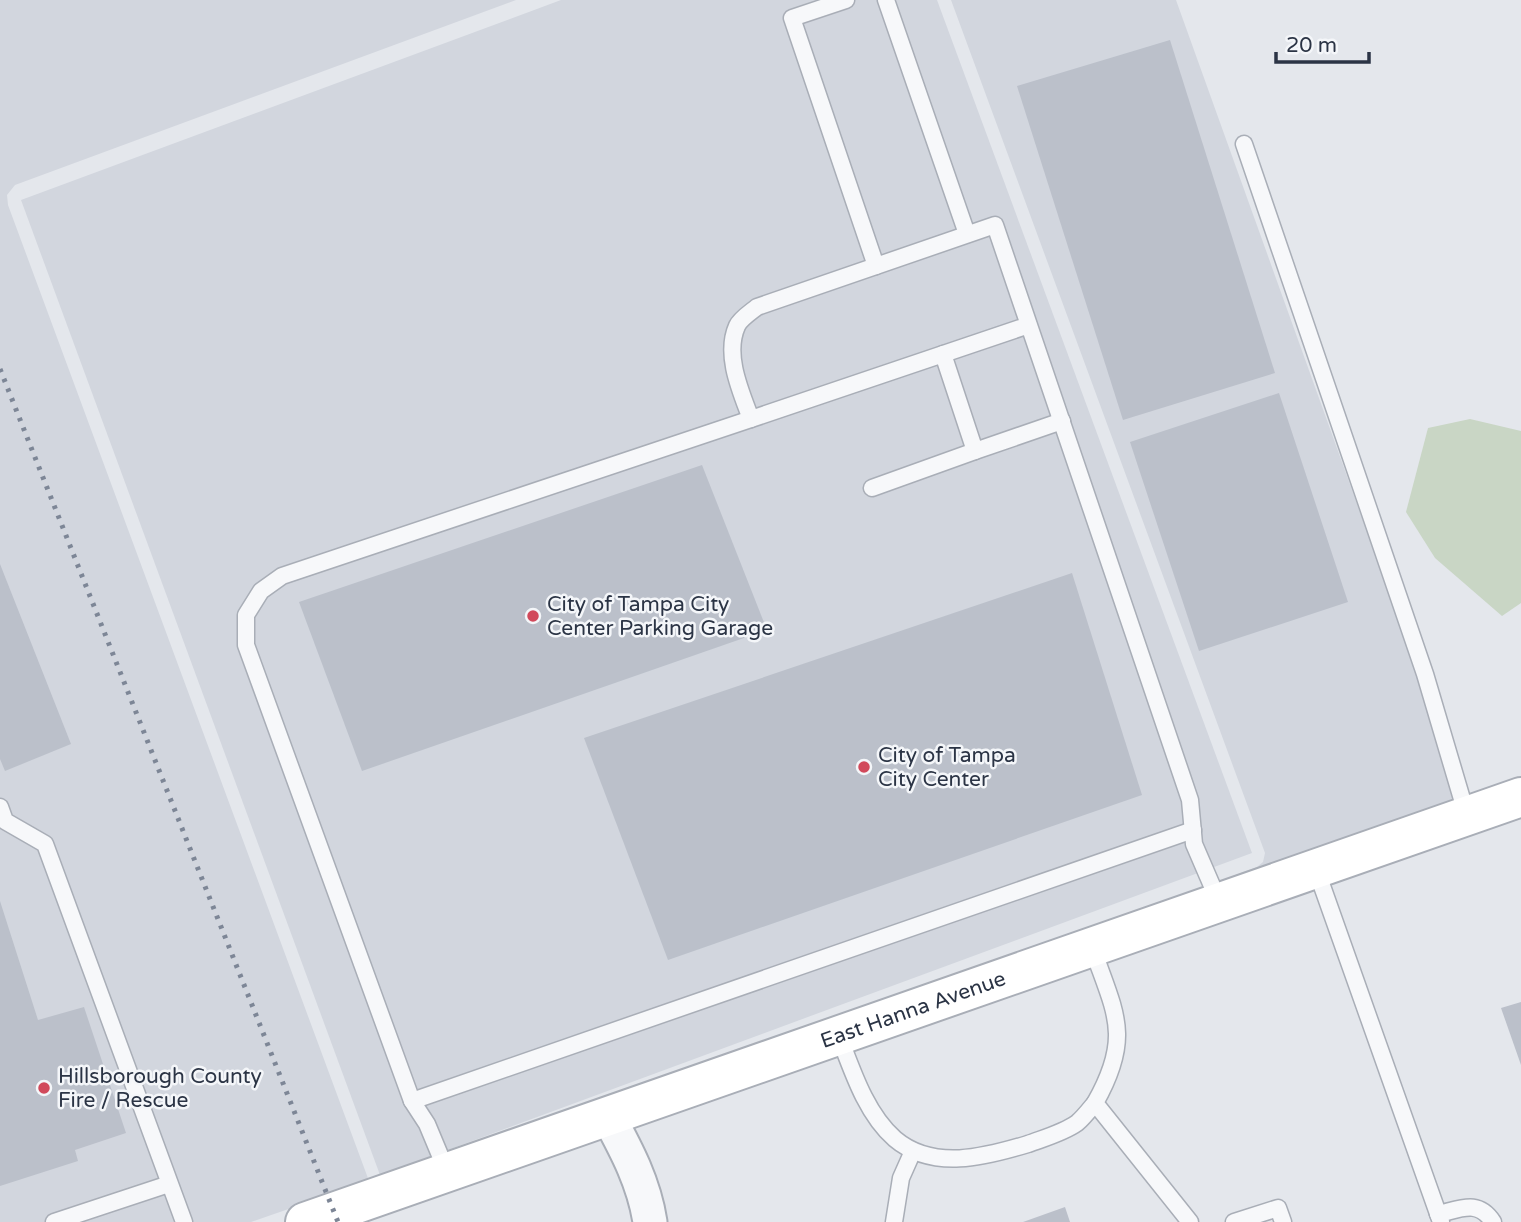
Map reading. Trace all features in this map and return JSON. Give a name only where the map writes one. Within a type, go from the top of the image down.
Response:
[{"type":"street","name":"East Hanna Avenue","points":[[305,1222],[1521,797]]},
{"type":"street","points":[[608,1116],[634,1164],[646,1198],[650,1222]]},
{"type":"lane","points":[[846,0],[792,18],[876,266]]},
{"type":"lane","points":[[886,0],[967,234]]},
{"type":"lane","points":[[1244,144],[1425,674],[1467,816]]},
{"type":"lane","points":[[751,419],[737,381],[733,350],[737,325],[757,307],[995,225],[1190,800],[1194,844],[1219,903]]},
{"type":"lane","points":[[447,1172],[428,1124],[412,1101],[246,645],[246,615],[261,591],[282,576],[1029,325]]},
{"type":"lane","points":[[943,354],[975,451]]},
{"type":"lane","points":[[872,488],[1062,421]]},
{"type":"lane","points":[[0,807],[5,821],[45,844],[184,1222]]},
{"type":"lane","points":[[412,1101],[1193,830]]},
{"type":"lane","points":[[1316,869],[1440,1218],[1470,1206],[1486,1212],[1493,1222]]},
{"type":"lane","points":[[839,1036],[853,1074],[873,1112],[894,1138],[913,1151],[961,1160],[993,1155],[1050,1136],[1077,1123],[1095,1103],[1110,1077],[1118,1040],[1115,1007],[1092,947]]},
{"type":"lane","points":[[1095,1103],[1189,1222]]},
{"type":"lane","points":[[894,1222],[901,1178],[913,1151]]},
{"type":"lane","points":[[54,1222],[169,1184]]},
{"type":"lane","points":[[1234,1222],[1278,1208],[1283,1222]]},
{"type":"shaded area","points":[[0,0],[516,0],[15,185],[7,195],[8,205],[369,1181],[251,1222],[0,1222]]},
{"type":"shaded area","points":[[561,0],[937,0],[1252,853],[380,1175],[21,200]]},
{"type":"shaded area","points":[[951,0],[1176,0],[1463,799],[1101,925],[1257,867],[1263,862],[1265,853]]},
{"type":"green space","points":[[1470,419],[1521,431],[1521,603],[1502,616],[1435,558],[1406,512],[1428,428]]},
{"type":"building","points":[[1170,40],[1275,373],[1123,420],[1017,86]]},
{"type":"building","points":[[1279,393],[1348,602],[1199,651],[1130,442]]},
{"type":"building","name":"City of Tampa City Center Parking Garage","points":[[702,465],[767,630],[362,771],[299,602]]},
{"type":"building","points":[[0,564],[71,744],[5,771],[0,759]]},
{"type":"building","name":"City of Tampa City Center","points":[[1072,573],[1142,795],[668,960],[584,738]]},
{"type":"building","points":[[0,901],[38,1020],[84,1007],[126,1133],[75,1150],[78,1161],[0,1186]]},
{"type":"building","points":[[1521,1002],[1521,1065],[1501,1008]]},
{"type":"building","points":[[1065,1207],[1070,1222],[1023,1222]]},
{"type":"railway","points":[[0,369],[338,1222]]},
{"type":"place","name":"City of Tampa City Center Parking Garage","points":[[533,616]]},
{"type":"place","name":"City of Tampa City Center","points":[[864,767]]},
{"type":"place","name":"Hillsborough County Fire / Rescue","points":[[44,1088]]}]
